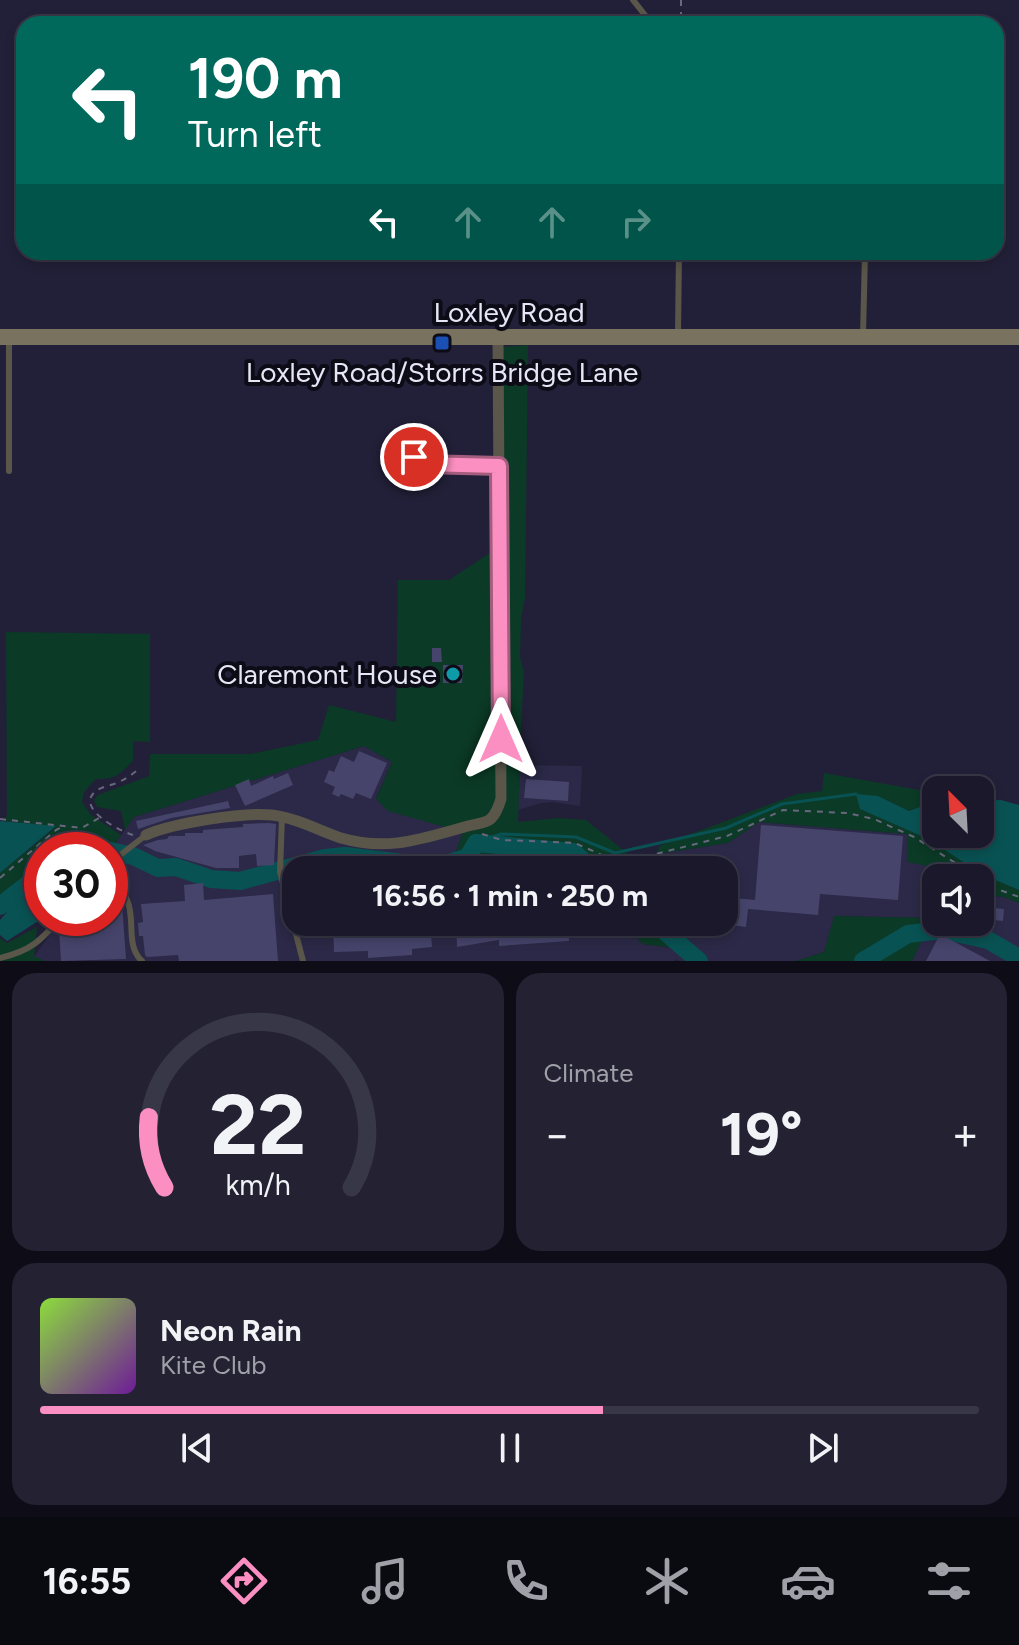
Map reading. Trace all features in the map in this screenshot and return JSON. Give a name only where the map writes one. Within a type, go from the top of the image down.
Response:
[{"type":"main road","name":"Loxley Road","points":[[4,337],[1019,337]]},
{"type":"street","points":[[146,835],[166,828],[241,815],[272,815],[344,838],[396,844],[479,824],[491,820],[496,814],[501,799],[498,338]]},
{"type":"lane","points":[[633,0],[646,16]]},
{"type":"lane","points":[[678,338],[679,260]]},
{"type":"lane","points":[[863,337],[865,260]]},
{"type":"lane","points":[[4,337],[9,471]]},
{"type":"lane","points":[[414,434],[414,457],[424,464],[499,466]]},
{"type":"lane","points":[[282,817],[282,883],[303,961]]},
{"type":"lane","points":[[128,848],[146,835]]},
{"type":"lane","points":[[128,901],[133,949],[142,961]]},
{"type":"lane","points":[[0,958],[29,948],[45,936]]},
{"type":"path","points":[[140,768],[129,778],[95,791],[91,805],[100,817],[120,831],[146,835]]},
{"type":"path","points":[[486,835],[502,840],[575,843],[613,860],[644,857],[727,836],[783,810],[847,813],[874,819],[914,837],[997,889],[1019,897]]},
{"type":"path","points":[[0,819],[82,828],[100,817]]},
{"type":"path","points":[[0,878],[56,830],[67,825]]},
{"type":"shaded area","points":[[528,345],[525,598],[520,657],[524,672],[520,747],[505,763],[520,765],[518,822],[559,818],[586,820],[631,856],[455,856],[463,832],[388,811],[376,799],[392,762],[364,746],[134,817],[125,830],[121,811],[97,807],[94,800],[98,795],[149,776],[150,754],[250,754],[318,740],[329,705],[396,722],[398,580],[449,580],[493,551],[494,762],[504,764],[503,347]]},
{"type":"shaded area","points":[[6,632],[150,634],[150,742],[133,741],[133,761],[117,775],[96,779],[84,792],[82,802],[91,815],[116,832],[50,832],[56,827],[4,821],[7,815]]},
{"type":"shaded area","points":[[364,746],[392,762],[376,798],[463,832],[454,856],[282,856],[282,936],[635,936],[643,944],[673,948],[674,936],[738,936],[738,856],[657,856],[728,843],[759,822],[907,834],[926,864],[922,864],[922,918],[835,916],[824,952],[796,961],[31,961],[49,936],[128,936],[128,832],[123,832],[134,817]]},
{"type":"shaded area","points":[[520,765],[582,766],[580,806],[552,802],[518,810]]},
{"type":"shaded area","points":[[824,773],[922,790],[922,807],[909,811],[878,796],[861,809],[922,836],[922,848],[942,848],[966,864],[922,865],[907,862],[907,834],[759,822],[728,843],[657,854],[659,846],[797,794],[822,791]]},
{"type":"shaded area","points":[[856,794],[878,796],[909,811],[922,807],[922,836],[860,809]]},
{"type":"shaded area","points":[[994,800],[1019,805],[1019,890],[994,880],[994,864],[966,864],[942,848],[994,848]]},
{"type":"shaded area","points":[[0,821],[56,826],[49,832],[24,832],[24,853],[0,873]]},
{"type":"shaded area","points":[[24,853],[24,890],[0,915],[0,873]]},
{"type":"shaded area","points":[[994,880],[1019,890],[1019,903],[994,896]]},
{"type":"shaded area","points":[[24,894],[24,930],[7,941],[0,935],[0,920]]},
{"type":"shaded area","points":[[994,896],[1019,903],[1019,961],[912,961],[923,936],[994,936]]},
{"type":"shaded area","points":[[834,916],[922,918],[924,936],[912,961],[796,961],[824,952]]},
{"type":"shaded area","points":[[24,934],[36,936],[34,956],[45,961],[0,961],[0,938],[7,943]]},
{"type":"shaded area","points":[[635,936],[674,936],[674,948],[643,944]]},
{"type":"building","points":[[432,648],[441,648],[442,662],[432,662]]},
{"type":"building","name":"Claremont House","points":[[443,665],[463,665],[462,683],[443,683]]},
{"type":"building","points":[[359,751],[387,763],[371,799],[356,793],[353,799],[332,794],[335,787],[324,782],[329,770],[334,772],[341,756],[354,762]]},
{"type":"building","points":[[288,773],[293,785],[245,806],[235,785],[249,779],[251,786]]},
{"type":"building","points":[[526,779],[569,782],[568,801],[524,798]]},
{"type":"building","points":[[228,801],[230,808],[171,818],[138,829],[136,821]]},
{"type":"building","points":[[276,824],[274,865],[257,866],[256,854],[239,856],[239,868],[216,868],[143,845],[169,836],[185,836],[185,833]]},
{"type":"building","points":[[761,825],[903,836],[898,900],[820,894],[818,915],[748,909],[746,927],[738,926],[738,898],[755,900]]},
{"type":"building","points":[[203,883],[204,900],[273,894],[278,961],[179,961],[178,955],[145,955],[143,936],[139,936],[138,923],[143,922],[141,904],[185,901],[184,885]]},
{"type":"building","points":[[994,908],[1004,909],[1003,921],[994,920]]},
{"type":"building","points":[[59,936],[124,936],[126,959],[61,961]]},
{"type":"building","points":[[333,936],[431,936],[432,947],[412,949],[412,955],[368,958],[368,951],[334,952]]},
{"type":"building","points":[[457,936],[569,936],[569,941],[499,946],[499,940],[457,947]]},
{"type":"building","points":[[939,936],[944,936],[990,961],[926,961]]},
{"type":"waterway","points":[[476,843],[501,834],[576,837],[615,853],[726,828],[782,804],[856,794]]},
{"type":"waterway","points":[[469,856],[476,843],[573,852],[578,856]]},
{"type":"waterway","points":[[128,855],[158,868],[176,867],[211,879],[240,881],[282,870]]},
{"type":"waterway","points":[[0,906],[24,887]]},
{"type":"waterway","points":[[863,961],[908,934],[942,930],[988,940],[1019,958]]},
{"type":"waterway","points":[[670,936],[699,961]]},
{"type":"place","name":"Loxley Road/Storrs Bridge Lane","points":[[442,343]]},
{"type":"place","name":"Claremont House","points":[[453,674]]},
{"type":"route","points":[[414,457],[424,464],[499,466],[501,739]]}]
